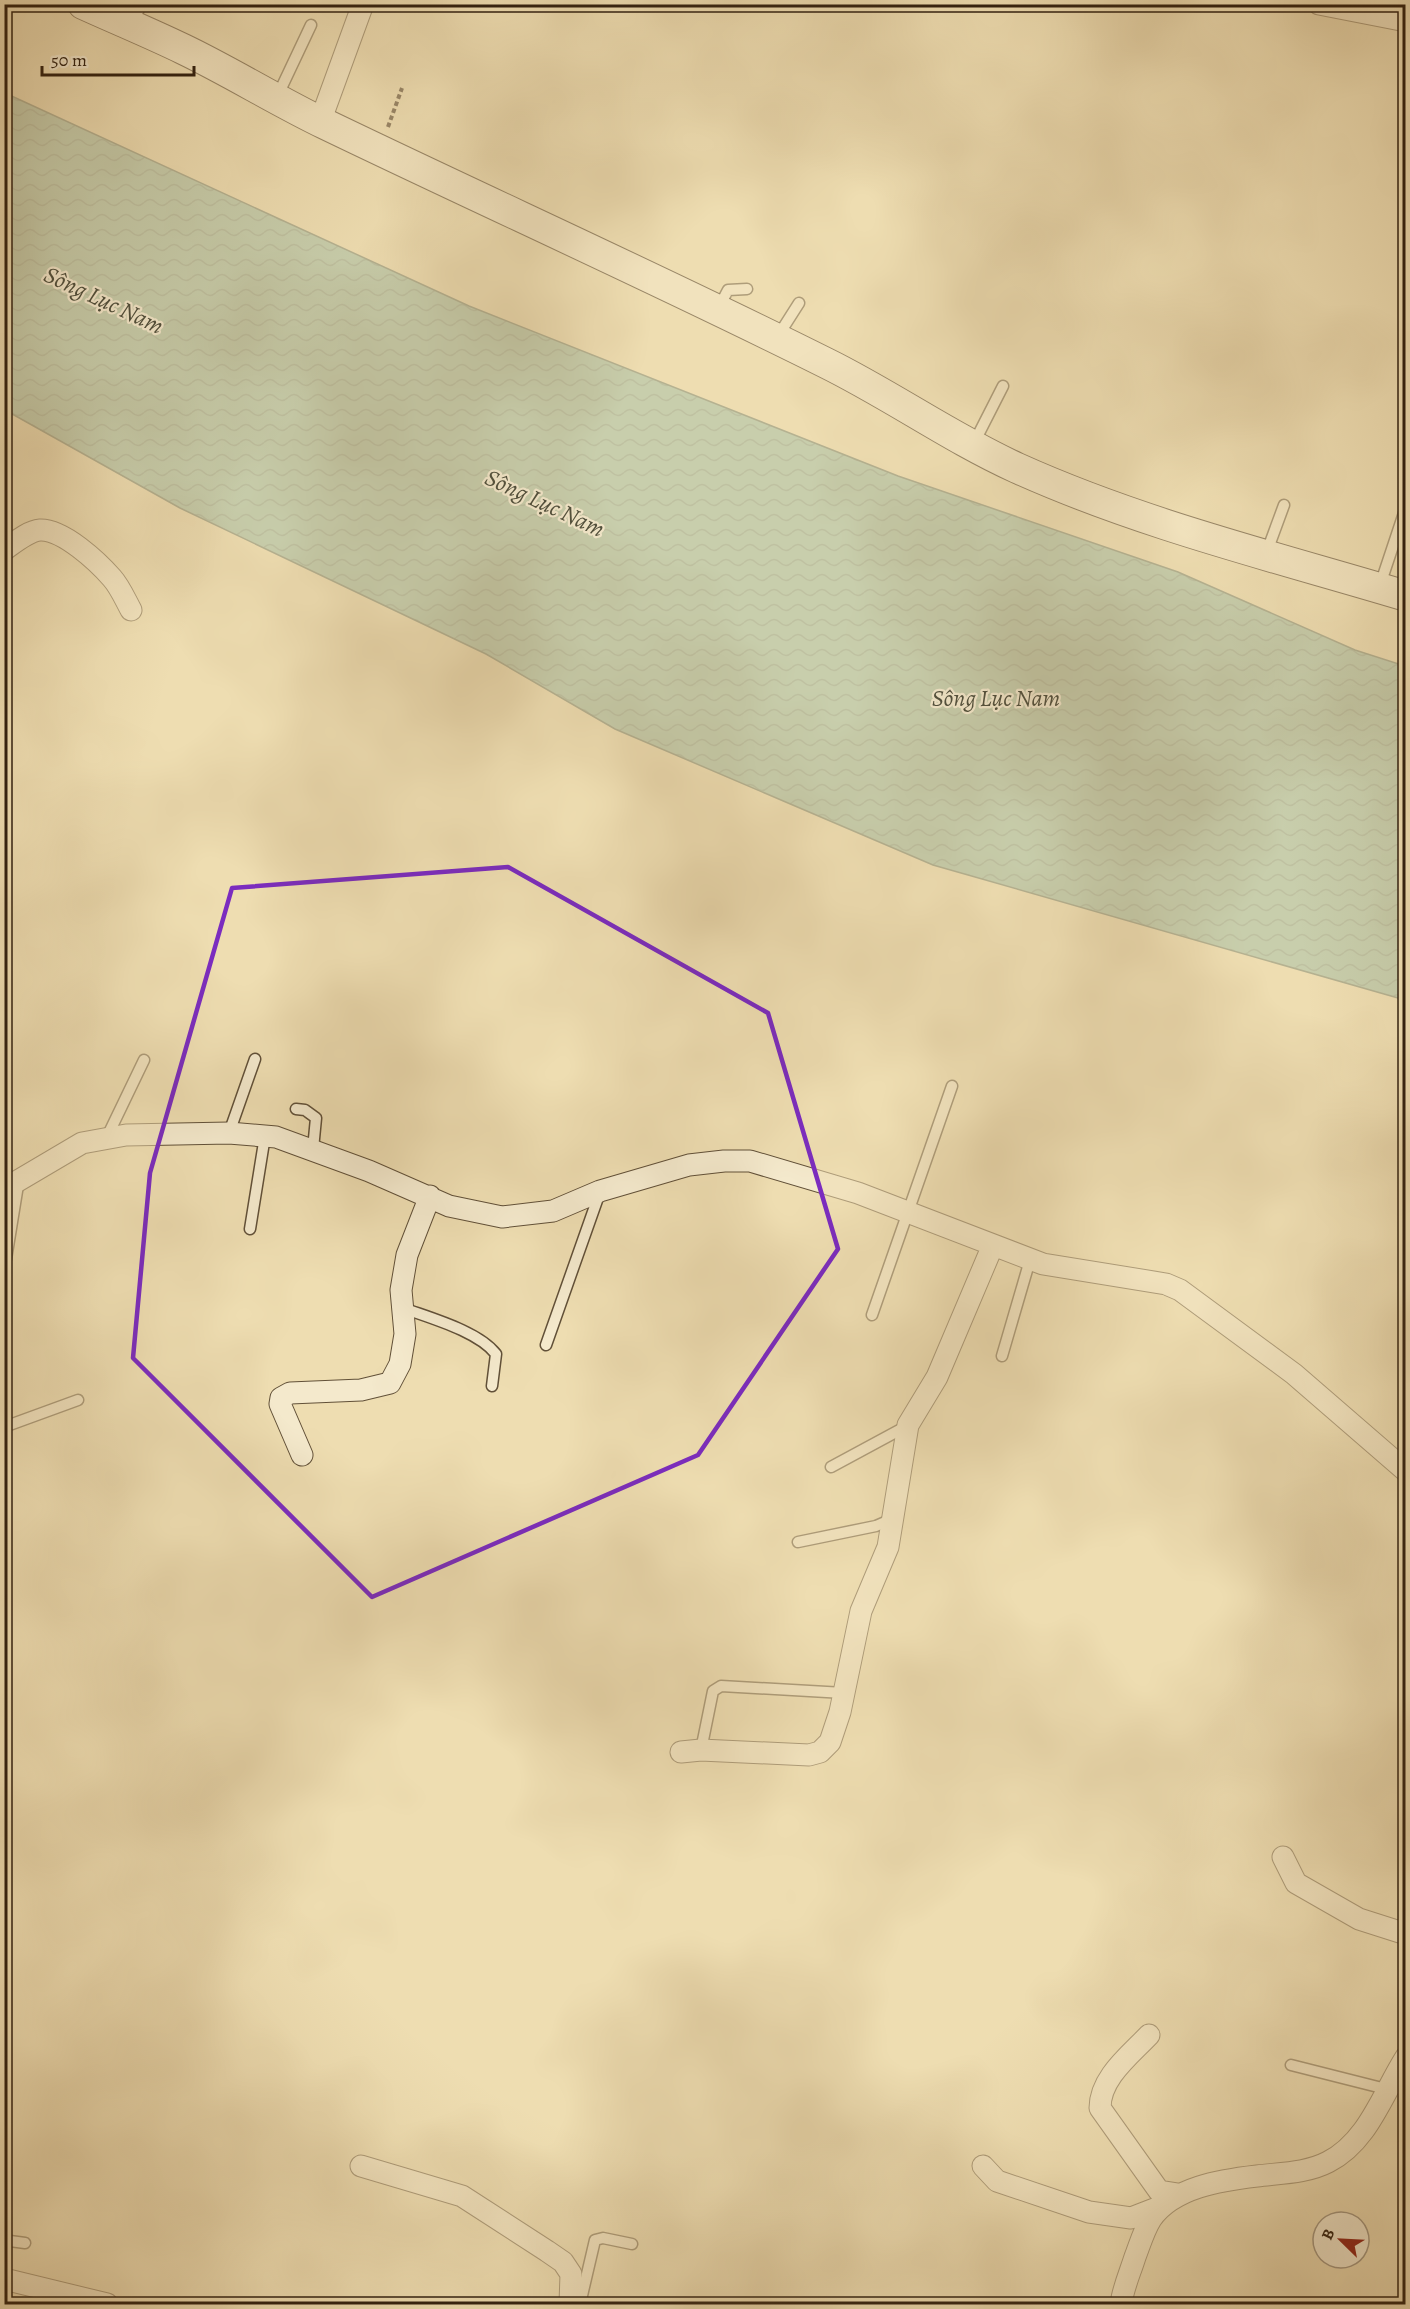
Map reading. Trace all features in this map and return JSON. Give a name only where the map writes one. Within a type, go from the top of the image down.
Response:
[{"type":"street","points":[[83,4],[136,15],[182,48],[320,122],[776,339],[898,400],[972,446],[1076,492],[1392,592]]},
{"type":"street","points":[[320,122],[363,4]]},
{"type":"street","points":[[1320,4],[1406,21]]},
{"type":"street","points":[[4,550],[20,538],[40,530],[57,535],[78,546],[113,579],[131,610]]},
{"type":"street","points":[[12,1184],[82,1143],[126,1135],[229,1133],[276,1137],[313,1149],[430,1196],[449,1206],[502,1217],[553,1211],[600,1191],[689,1165],[750,1161],[858,1193],[1043,1264],[1166,1284],[1180,1290],[1294,1374],[1406,1471]]},
{"type":"street","points":[[302,1455],[280,1404],[281,1398],[290,1393],[361,1390],[390,1383],[399,1364],[405,1334],[401,1290],[407,1255],[430,1196]]},
{"type":"street","points":[[691,1751],[809,1755],[820,1752],[830,1742],[844,1693],[861,1611],[886,1554],[908,1425],[936,1377],[993,1245]]},
{"type":"street","points":[[1283,1857],[1296,1883],[1359,1919],[1406,1934]]},
{"type":"street","points":[[1149,2036],[1115,2071],[1100,2096],[1100,2108],[1127,2142],[1159,2191],[1172,2200]]},
{"type":"street","points":[[983,2166],[997,2181],[1089,2212],[1131,2218],[1172,2200],[1235,2179],[1302,2171],[1328,2162],[1351,2146],[1362,2133],[1406,2057]]},
{"type":"street","points":[[361,2166],[462,2196],[547,2251],[563,2262],[571,2274],[570,2304]]},
{"type":"street","points":[[1120,2304],[1144,2234],[1152,2218],[1172,2200]]},
{"type":"street","points":[[4,2279],[107,2304]]},
{"type":"lane","points":[[277,98],[311,25]]},
{"type":"lane","points":[[717,310],[728,290],[747,289]]},
{"type":"lane","points":[[776,339],[799,303]]},
{"type":"lane","points":[[972,446],[1003,387]]},
{"type":"lane","points":[[1266,554],[1284,505]]},
{"type":"lane","points":[[1392,592],[1406,507]]},
{"type":"lane","points":[[229,1133],[255,1059]]},
{"type":"lane","points":[[105,1139],[144,1060]]},
{"type":"lane","points":[[872,1315],[952,1086]]},
{"type":"lane","points":[[296,1109],[305,1110],[316,1118],[313,1149]]},
{"type":"lane","points":[[250,1229],[266,1136]]},
{"type":"lane","points":[[6,1259],[12,1184]]},
{"type":"lane","points":[[546,1345],[600,1191]]},
{"type":"lane","points":[[1002,1356],[1030,1260]]},
{"type":"lane","points":[[402,1308],[443,1323],[488,1344],[496,1354],[492,1386]]},
{"type":"lane","points":[[4,1427],[78,1400]]},
{"type":"lane","points":[[831,1467],[908,1425]]},
{"type":"lane","points":[[798,1542],[876,1526],[892,1519]]},
{"type":"lane","points":[[691,1751],[713,1691],[721,1686],[844,1693]]},
{"type":"lane","points":[[1291,2065],[1386,2089]]},
{"type":"lane","points":[[580,2304],[596,2240],[603,2238],[632,2244]]},
{"type":"lane","points":[[4,2244],[10,2241],[25,2243]]},
{"type":"path","points":[[380,150],[402,88]]},
{"type":"highlighted area","points":[[508,867],[768,1013],[838,1249],[698,1455],[372,1597],[133,1358],[150,1173],[232,888]]},
{"type":"water","name":"Sông Lục Nam","points":[[5,93],[469,306],[898,476],[1178,572],[1355,650],[1405,666],[1405,1000],[933,865],[615,729],[486,654],[180,508],[5,410]]}]
